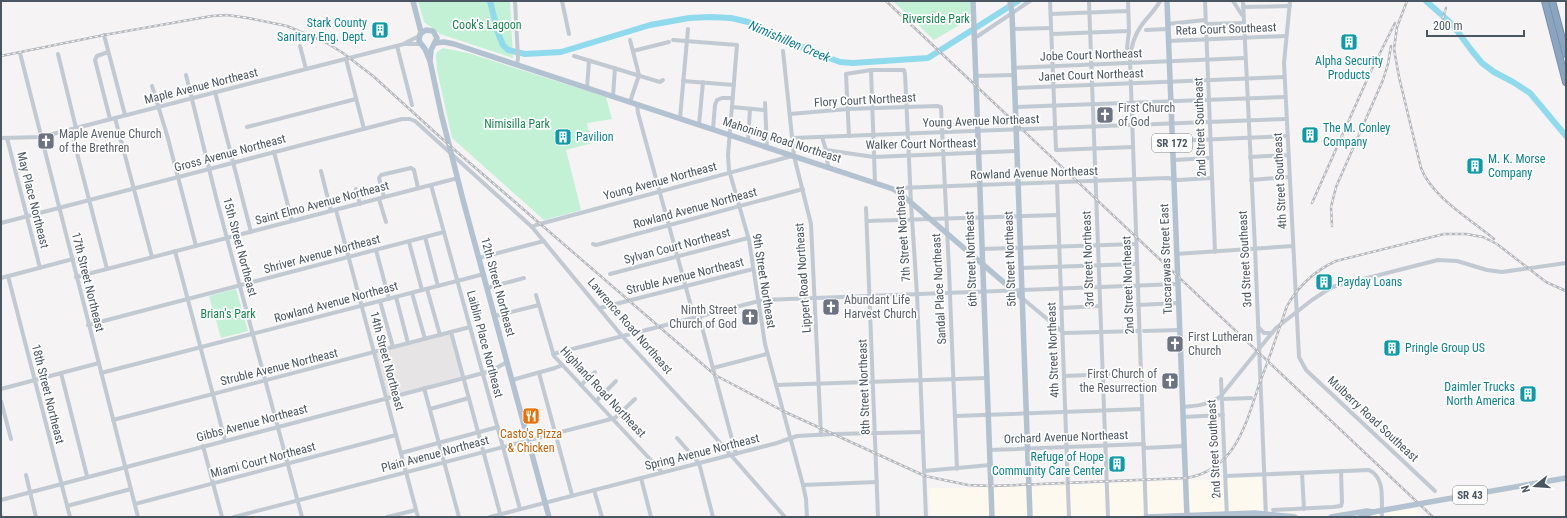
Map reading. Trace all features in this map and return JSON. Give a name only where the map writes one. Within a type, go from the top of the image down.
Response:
[{"type":"highway","points":[[1545,1],[1566,82]]},
{"type":"highway","points":[[1552,1],[1566,54]]},
{"type":"main road","points":[[413,1],[418,18],[422,45],[428,48],[434,44],[436,36],[433,31],[427,29],[418,18]]},
{"type":"main road","name":"6th Street Northeast","points":[[973,1],[992,517]]},
{"type":"main road","name":"5th Street Northeast","points":[[1010,1],[1012,12],[1030,517]]},
{"type":"main road","name":"Tuscarawas Street East","points":[[1167,1],[1187,516]]},
{"type":"main road","points":[[420,34],[427,29]]},
{"type":"main road","name":"Mahoning Road Northeast","points":[[436,36],[448,40],[454,44]]},
{"type":"main road","name":"Mahoning Road Northeast","points":[[434,44],[444,42],[470,49],[896,190],[1022,298]]},
{"type":"main road","name":"12th Street Northeast","points":[[430,62],[431,50],[434,44]]},
{"type":"main road","name":"12th Street Northeast","points":[[422,45],[430,62],[458,178],[549,517]]},
{"type":"main road","points":[[435,87],[436,80],[433,58],[435,49],[444,45],[466,50],[470,49]]},
{"type":"main road","name":"SR 43","points":[[1360,517],[1373,512],[1566,478]]},
{"type":"main road","name":"SR 43","points":[[1330,517],[1367,511],[1373,512]]},
{"type":"main road","points":[[1146,517],[1227,515],[1295,517]]},
{"type":"street","points":[[515,1],[518,58],[517,65]]},
{"type":"street","points":[[562,1],[569,34]]},
{"type":"street","points":[[974,36],[1030,1]]},
{"type":"street","points":[[1050,1],[1056,150],[1133,147]]},
{"type":"street","name":"3rd Street Northeast","points":[[1089,1],[1108,517]]},
{"type":"street","name":"2nd Street Northeast","points":[[1128,1],[1129,31],[1127,47],[1130,53]]},
{"type":"street","name":"2nd Street Northeast","points":[[1146,517],[1141,373],[1142,331],[1138,305],[1130,53],[1138,30],[1154,11],[1160,1]]},
{"type":"street","name":"2nd Street Southeast","points":[[1205,1],[1215,252]]},
{"type":"street","points":[[1146,30],[1206,22],[1244,21],[1238,7],[1233,1]]},
{"type":"street","name":"3rd Street Southeast","points":[[1242,1],[1255,248],[1266,515]]},
{"type":"street","points":[[1243,7],[1290,3]]},
{"type":"street","name":"4th Street Southeast","points":[[1290,3],[1284,57],[1284,77],[1298,353],[1300,360]]},
{"type":"street","points":[[1051,14],[1128,11]]},
{"type":"street","points":[[1012,29],[1051,28]]},
{"type":"street","points":[[680,118],[688,29]]},
{"type":"street","points":[[1052,34],[1129,31]]},
{"type":"street","name":"Maple Avenue Northeast","points":[[405,44],[420,34]]},
{"type":"street","points":[[104,35],[125,116]]},
{"type":"street","name":"Reta Court Southeast","points":[[1168,41],[1286,36]]},
{"type":"street","points":[[630,40],[639,75],[630,102]]},
{"type":"street","points":[[633,51],[671,41],[687,41]]},
{"type":"street","name":"9th Street Northeast","points":[[687,41],[737,45],[728,162],[748,238],[767,354],[803,485],[806,499],[807,517]]},
{"type":"street","name":"Maple Avenue Northeast","points":[[1,138],[41,137],[405,44],[422,45]]},
{"type":"street","points":[[300,46],[306,69]]},
{"type":"street","points":[[397,46],[412,105]]},
{"type":"street","name":"Lippert Road Northeast","points":[[783,51],[794,156],[811,224],[821,434]]},
{"type":"street","points":[[108,52],[99,55],[95,60],[110,119]]},
{"type":"street","name":"17th Street Northeast","points":[[20,53],[138,517]]},
{"type":"street","points":[[58,54],[89,200],[107,269]]},
{"type":"street","points":[[574,56],[660,82],[663,80]]},
{"type":"street","name":"Jobe Court Northeast","points":[[1014,68],[1245,58]]},
{"type":"street","points":[[346,59],[364,129]]},
{"type":"street","points":[[587,88],[589,61]]},
{"type":"street","points":[[613,96],[615,68]]},
{"type":"street","points":[[849,136],[846,74],[871,70],[875,183]]},
{"type":"street","name":"7th Street Northeast","points":[[871,70],[904,70],[910,188],[918,294],[926,517]]},
{"type":"street","name":"15th Street Northeast","points":[[186,75],[227,238],[302,517]]},
{"type":"street","points":[[976,76],[1014,75]]},
{"type":"street","name":"Janet Court Northeast","points":[[1014,88],[1284,77]]},
{"type":"street","points":[[683,81],[734,85]]},
{"type":"street","points":[[699,125],[703,82]]},
{"type":"street","points":[[152,86],[196,246]]},
{"type":"street","points":[[215,92],[251,232]]},
{"type":"street","points":[[1015,107],[1285,97]]},
{"type":"street","points":[[712,129],[717,100],[722,98],[733,98]]},
{"type":"street","points":[[247,127],[356,99]]},
{"type":"street","points":[[765,103],[764,110],[766,116],[767,147]]},
{"type":"street","points":[[637,104],[638,113],[686,286],[713,368],[734,454]]},
{"type":"street","name":"Flory Court Northeast","points":[[790,114],[872,108],[937,106],[941,108]]},
{"type":"street","points":[[732,107],[764,110]]},
{"type":"street","name":"Sandal Place Northeast","points":[[941,108],[957,469]]},
{"type":"street","points":[[748,141],[750,109]]},
{"type":"street","points":[[116,118],[152,258]]},
{"type":"street","name":"Gross Avenue Northeast","points":[[1,223],[402,119],[410,119],[452,155]]},
{"type":"street","name":"Young Avenue Northeast","points":[[792,138],[1286,119]]},
{"type":"street","points":[[1172,140],[1287,136]]},
{"type":"street","points":[[822,137],[826,150],[828,167]]},
{"type":"street","name":"May Place Northeast","points":[[7,138],[40,268]]},
{"type":"street","name":"Walker Court Northeast","points":[[826,150],[874,157],[1016,151]]},
{"type":"street","points":[[274,152],[292,221]]},
{"type":"street","name":"Lawrence Road Northeast","points":[[452,155],[532,227],[622,336],[734,454],[785,517]]},
{"type":"street","points":[[1250,157],[1288,155]]},
{"type":"street","name":"Young Avenue Northeast","points":[[532,227],[794,156]]},
{"type":"street","points":[[1173,160],[1211,158]]},
{"type":"street","points":[[386,222],[380,176],[412,168],[418,188]]},
{"type":"street","points":[[320,171],[331,211]]},
{"type":"street","points":[[1251,180],[1289,177]]},
{"type":"street","name":"Saint Elmo Avenue Northeast","points":[[76,277],[458,178]]},
{"type":"street","name":"Rowland Avenue Northeast","points":[[896,190],[899,188],[1168,178],[1178,180],[1212,178]]},
{"type":"street","name":"4th Street Northeast","points":[[1057,182],[1069,517]]},
{"type":"street","name":"Laiblin Place Northeast","points":[[431,185],[520,509]]},
{"type":"street","points":[[356,189],[360,204]]},
{"type":"street","name":"Rowland Avenue Northeast","points":[[593,244],[596,245],[803,189]]},
{"type":"street","name":"8th Street Northeast","points":[[866,208],[876,433],[878,517]]},
{"type":"street","name":"14th Street Northeast","points":[[336,210],[418,517]]},
{"type":"street","points":[[867,221],[1058,215]]},
{"type":"street","name":"Shriver Avenue Northeast","points":[[88,325],[444,232]]},
{"type":"street","points":[[425,237],[438,286]]},
{"type":"street","name":"Sylvan Court Northeast","points":[[610,274],[748,238]]},
{"type":"street","points":[[409,242],[422,290]]},
{"type":"street","points":[[479,258],[544,242]]},
{"type":"street","points":[[982,249],[1136,244]]},
{"type":"street","points":[[1176,254],[1293,246]]},
{"type":"street","points":[[376,250],[389,299]]},
{"type":"street","points":[[175,252],[225,440]]},
{"type":"street","points":[[1,278],[72,259]]},
{"type":"street","points":[[1182,407],[1207,404],[1222,397],[1272,332],[1321,293],[1332,287],[1430,261],[1452,260],[1487,270],[1502,272],[1566,263]]},
{"type":"street","points":[[1021,268],[1137,264]]},
{"type":"street","name":"Struble Avenue Northeast","points":[[600,308],[753,269]]},
{"type":"street","name":"Rowland Avenue Northeast","points":[[101,373],[484,274]]},
{"type":"street","name":"18th Street Northeast","points":[[8,276],[70,517]]},
{"type":"street","points":[[487,288],[524,278]]},
{"type":"street","points":[[553,354],[758,301],[1178,284]]},
{"type":"street","points":[[428,289],[440,335]]},
{"type":"street","points":[[412,293],[425,339]]},
{"type":"street","name":"Highland Road Northeast","points":[[536,295],[553,354],[662,472]]},
{"type":"street","points":[[396,297],[408,343]]},
{"type":"street","name":"Mahoning Road Northeast","points":[[1022,298],[1062,331]]},
{"type":"street","points":[[380,301],[393,347]]},
{"type":"street","points":[[1138,305],[1178,303]]},
{"type":"street","points":[[495,316],[539,305]]},
{"type":"street","points":[[1061,308],[1100,306]]},
{"type":"street","name":"Struble Avenue Northeast","points":[[113,420],[470,327]]},
{"type":"street","points":[[1258,327],[1264,333],[1272,332]]},
{"type":"street","points":[[1062,331],[1066,334],[1179,330]]},
{"type":"street","points":[[451,332],[501,516]]},
{"type":"street","points":[[713,368],[767,354]]},
{"type":"street","name":"Mulberry Road Southeast","points":[[1300,360],[1306,370],[1435,491]]},
{"type":"street","name":"Gibbs Avenue Northeast","points":[[1,500],[125,466],[491,371],[507,362]]},
{"type":"street","points":[[1,389],[98,363]]},
{"type":"street","points":[[512,380],[562,365]]},
{"type":"street","points":[[581,385],[595,372]]},
{"type":"street","points":[[61,373],[88,476]]},
{"type":"street","points":[[539,373],[572,495]]},
{"type":"street","points":[[1064,376],[1141,373]]},
{"type":"street","points":[[776,385],[987,378]]},
{"type":"street","name":"2nd Street Southeast","points":[[1221,379],[1227,515]]},
{"type":"street","points":[[596,400],[616,381]]},
{"type":"street","points":[[424,388],[459,517]]},
{"type":"street","points":[[1222,397],[1251,398]]},
{"type":"street","points":[[430,409],[468,398]]},
{"type":"street","name":"Plain Avenue Northeast","points":[[234,517],[503,446],[613,419],[635,399]]},
{"type":"street","points":[[1,401],[10,439]]},
{"type":"street","points":[[955,416],[1142,409]]},
{"type":"street","points":[[1183,417],[1222,415]]},
{"type":"street","points":[[401,453],[498,427]]},
{"type":"street","name":"Spring Avenue Northeast","points":[[490,517],[501,516],[545,502],[777,443],[797,436],[821,434],[923,432]]},
{"type":"street","name":"Miami Court Northeast","points":[[135,504],[396,435]]},
{"type":"street","points":[[677,438],[699,463],[713,517]]},
{"type":"street","name":"Orchard Avenue Northeast","points":[[989,450],[1105,445],[1184,446]]},
{"type":"street","points":[[203,446],[222,517]]},
{"type":"street","points":[[924,471],[990,465]]},
{"type":"street","points":[[1225,476],[1368,470],[1375,474],[1380,483],[1382,517]]},
{"type":"street","points":[[1273,510],[1333,507],[1341,505],[1341,471]]},
{"type":"street","points":[[1302,472],[1304,509]]},
{"type":"street","points":[[26,475],[36,517]]},
{"type":"street","points":[[641,478],[651,517]]},
{"type":"street","points":[[803,485],[877,482]]},
{"type":"street","points":[[67,506],[131,489]]},
{"type":"street","points":[[594,490],[602,517]]},
{"type":"street","points":[[387,517],[416,510]]},
{"type":"shaded area","points":[[450,333],[462,377],[387,397],[375,353]]},
{"type":"shaded area","points":[[1262,477],[1263,516],[1276,517],[930,517],[928,488],[1034,487]]},
{"type":"shaded area","points":[[1415,508],[1424,517],[1349,517]]},
{"type":"green space","name":"Cook's Lagoon","points":[[418,1],[510,1],[513,58],[440,34],[424,22]]},
{"type":"green space","name":"Riverside Park","points":[[893,1],[970,1],[971,18],[934,40]]},
{"type":"green space","name":"Nimisilla Park","points":[[443,48],[468,53],[606,97],[612,119],[587,123],[592,143],[566,150],[581,210],[544,220],[452,138],[437,70],[437,52]]},
{"type":"green space","name":"Brian's Park","points":[[236,289],[248,331],[221,338],[209,296]]},
{"type":"waterway","name":"Nimishillen Creek","points":[[490,1],[498,33],[503,45],[508,50],[525,54],[561,52],[650,25],[689,18],[710,17],[731,18],[748,22],[813,52],[840,62],[853,63],[928,58],[1018,1]]},
{"type":"waterway","name":"Nimishillen Creek","points":[[1426,1],[1452,24],[1482,63],[1494,72],[1530,93],[1566,136]]},
{"type":"railway","points":[[886,1],[1433,517]]},
{"type":"railway","points":[[1407,1],[1397,27],[1394,49],[1399,77],[1421,168],[1426,179],[1443,198],[1494,239]]},
{"type":"railway","points":[[1441,24],[1446,8]]},
{"type":"railway","points":[[1,56],[104,35],[212,16],[227,15],[287,26],[327,43],[343,53],[373,76],[449,145],[715,375],[783,411],[925,476],[968,485],[991,486],[1186,478],[1203,473],[1217,465],[1228,455],[1244,428],[1287,306],[1308,279],[1321,269],[1336,261],[1444,234],[1466,234],[1483,237],[1497,244],[1546,282],[1566,291]]},
{"type":"railway","points":[[1312,203],[1370,73],[1395,23]]},
{"type":"railway","points":[[1332,226],[1331,207],[1336,187],[1383,80],[1388,64],[1391,46]]},
{"type":"place","name":"Stark County Sanitary Eng. Dept.","points":[[380,30]]},
{"type":"place","name":"Alpha Security Products","points":[[1349,42]]},
{"type":"place","name":"First Church of God","points":[[1105,115]]},
{"type":"place","name":"The M. Conley Company","points":[[1310,135]]},
{"type":"place","name":"Pavilion","points":[[563,137]]},
{"type":"place","name":"Maple Avenue Church of the Brethren","points":[[46,141]]},
{"type":"place","name":"M. K. Morse Company","points":[[1475,166]]},
{"type":"place","name":"Payday Loans","points":[[1324,282]]},
{"type":"place","name":"Abundant Life Harvest Church","points":[[831,307]]},
{"type":"place","name":"Ninth Street Church of God","points":[[750,317]]},
{"type":"place","name":"First Lutheran Church","points":[[1175,344]]},
{"type":"place","name":"Pringle Group US","points":[[1392,348]]},
{"type":"place","name":"First Church of the Resurrection","points":[[1170,381]]},
{"type":"place","name":"Daimler Trucks North America","points":[[1528,394]]},
{"type":"place","name":"Casto's Pizza & Chicken","points":[[531,416]]},
{"type":"place","name":"Refuge of Hope Community Care Center","points":[[1117,464]]}]
